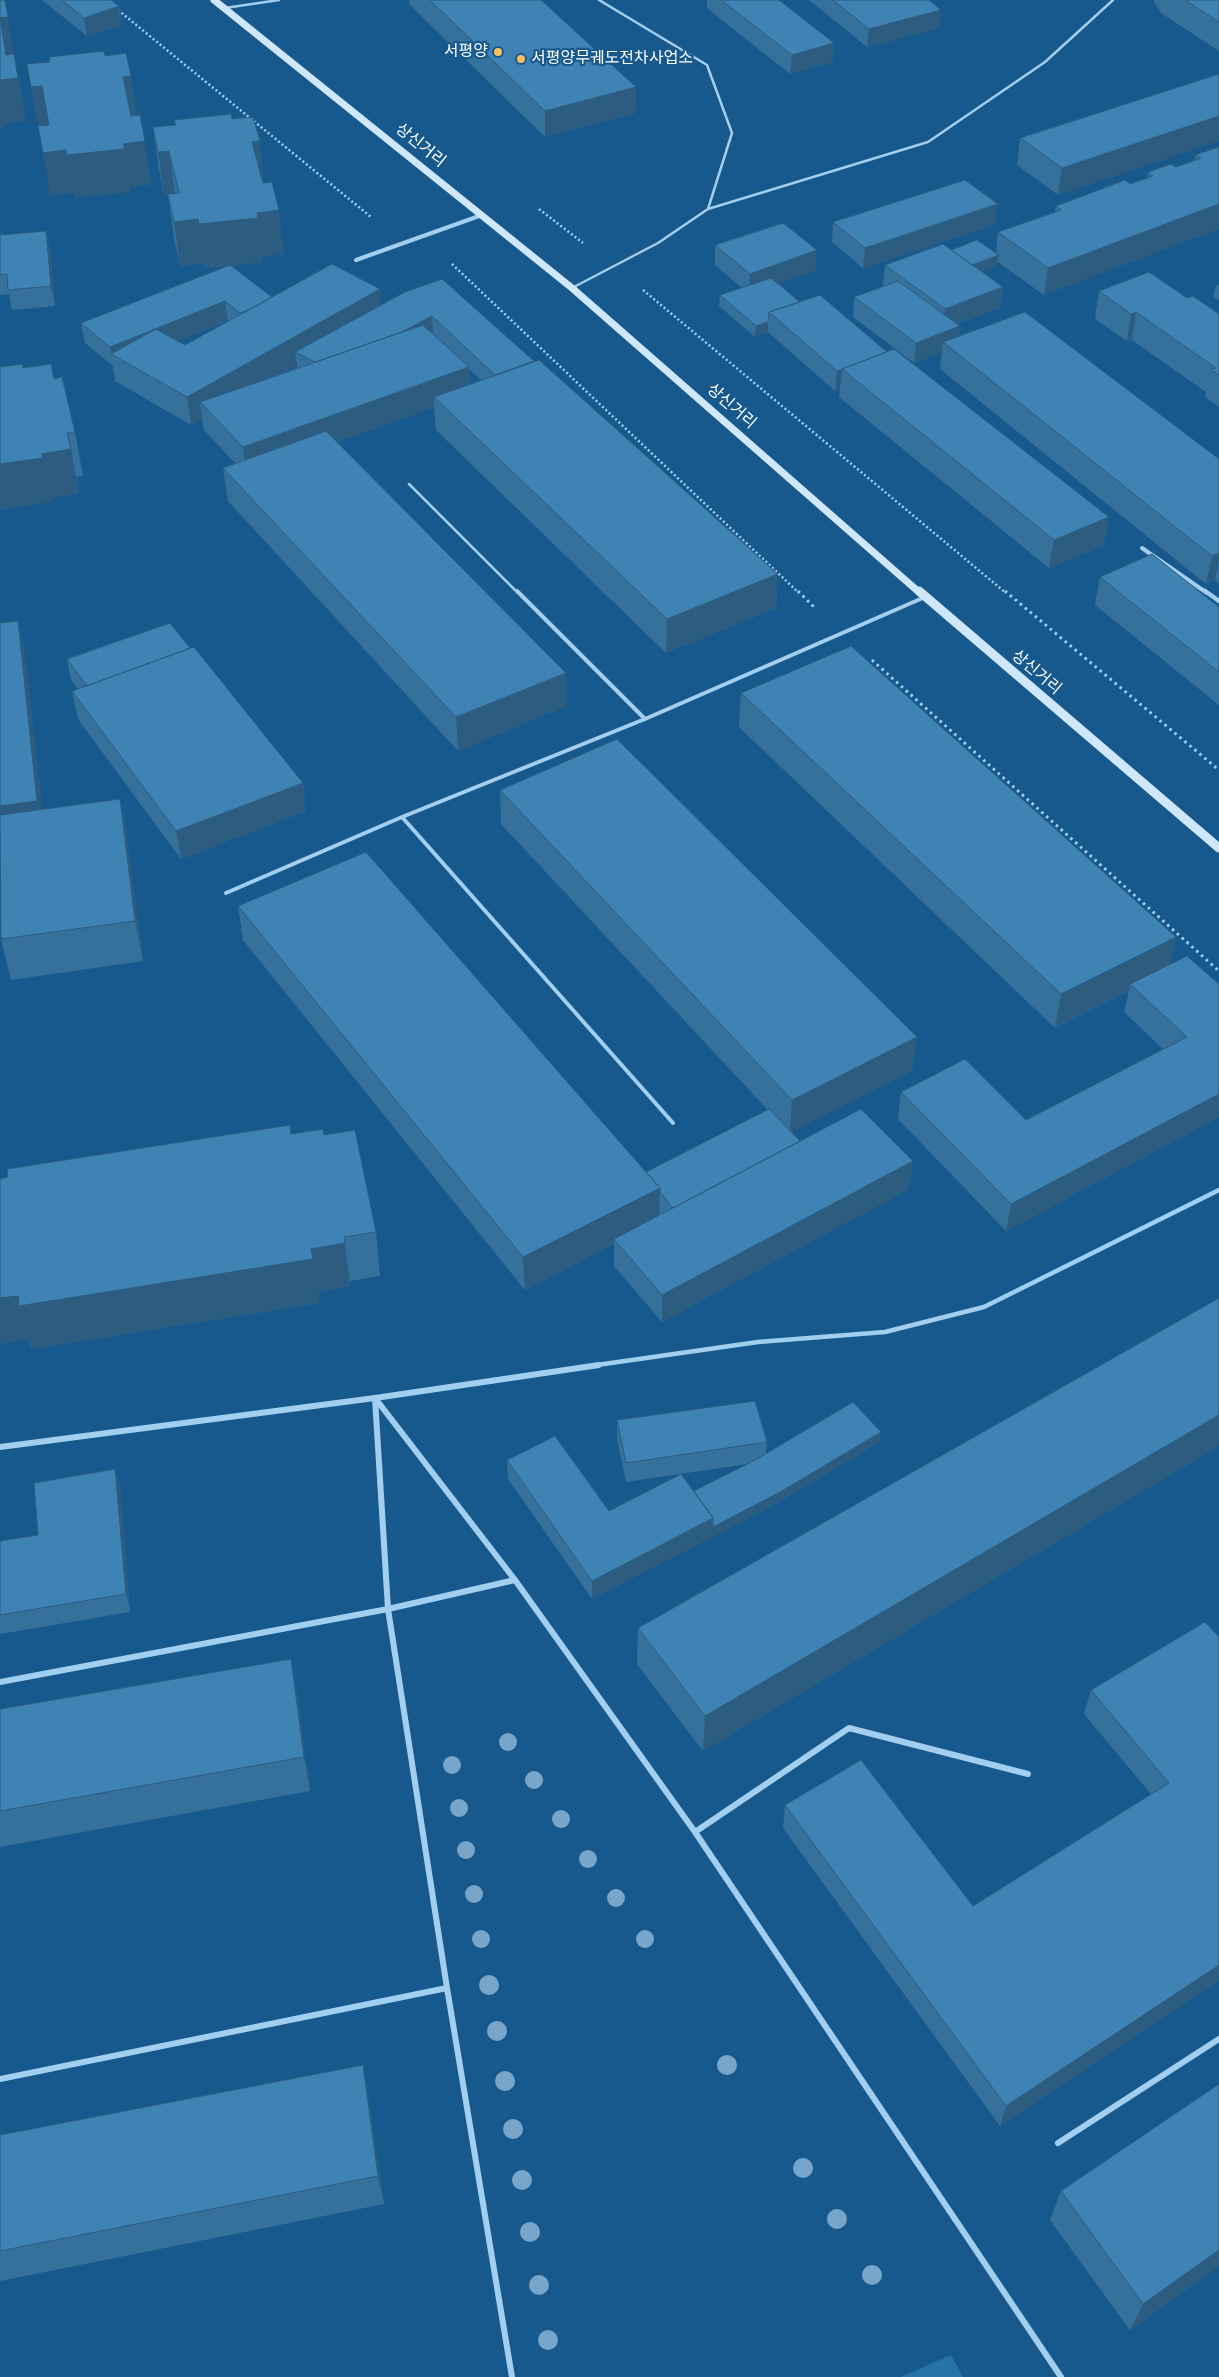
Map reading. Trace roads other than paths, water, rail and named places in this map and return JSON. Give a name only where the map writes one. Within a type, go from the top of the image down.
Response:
[{"type":"main road","name":"상신거리","points":[[214,0],[572,288],[925,597],[1219,848]]},
{"type":"street","points":[[356,260],[482,215]]},
{"type":"street","points":[[1142,548],[1219,601]]},
{"type":"street","points":[[0,1447],[375,1398],[758,1342],[885,1332],[984,1307],[1219,1190]]},
{"type":"street","points":[[375,1398],[515,1580],[695,1832],[1061,2377]]},
{"type":"street","points":[[375,1398],[388,1609],[447,1988],[512,2377]]},
{"type":"street","points":[[0,1682],[388,1609],[515,1580]]},
{"type":"street","points":[[695,1832],[849,1728],[1028,1774]]},
{"type":"street","points":[[0,2079],[447,1988]]},
{"type":"street","points":[[1058,2143],[1219,2039]]},
{"type":"lane","points":[[225,8],[279,0]]},
{"type":"lane","points":[[599,0],[706,65],[732,133],[708,209]]},
{"type":"lane","points":[[572,288],[658,243],[708,209],[928,142],[1046,62],[1113,0]]},
{"type":"lane","points":[[409,484],[645,718]]},
{"type":"lane","points":[[226,893],[402,817],[645,718],[925,597]]},
{"type":"lane","points":[[402,817],[673,1124]]},
{"type":"place","name":"서평양","points":[[498,52]]},
{"type":"place","name":"서평양무궤도전차사업소","points":[[521,59]]}]
